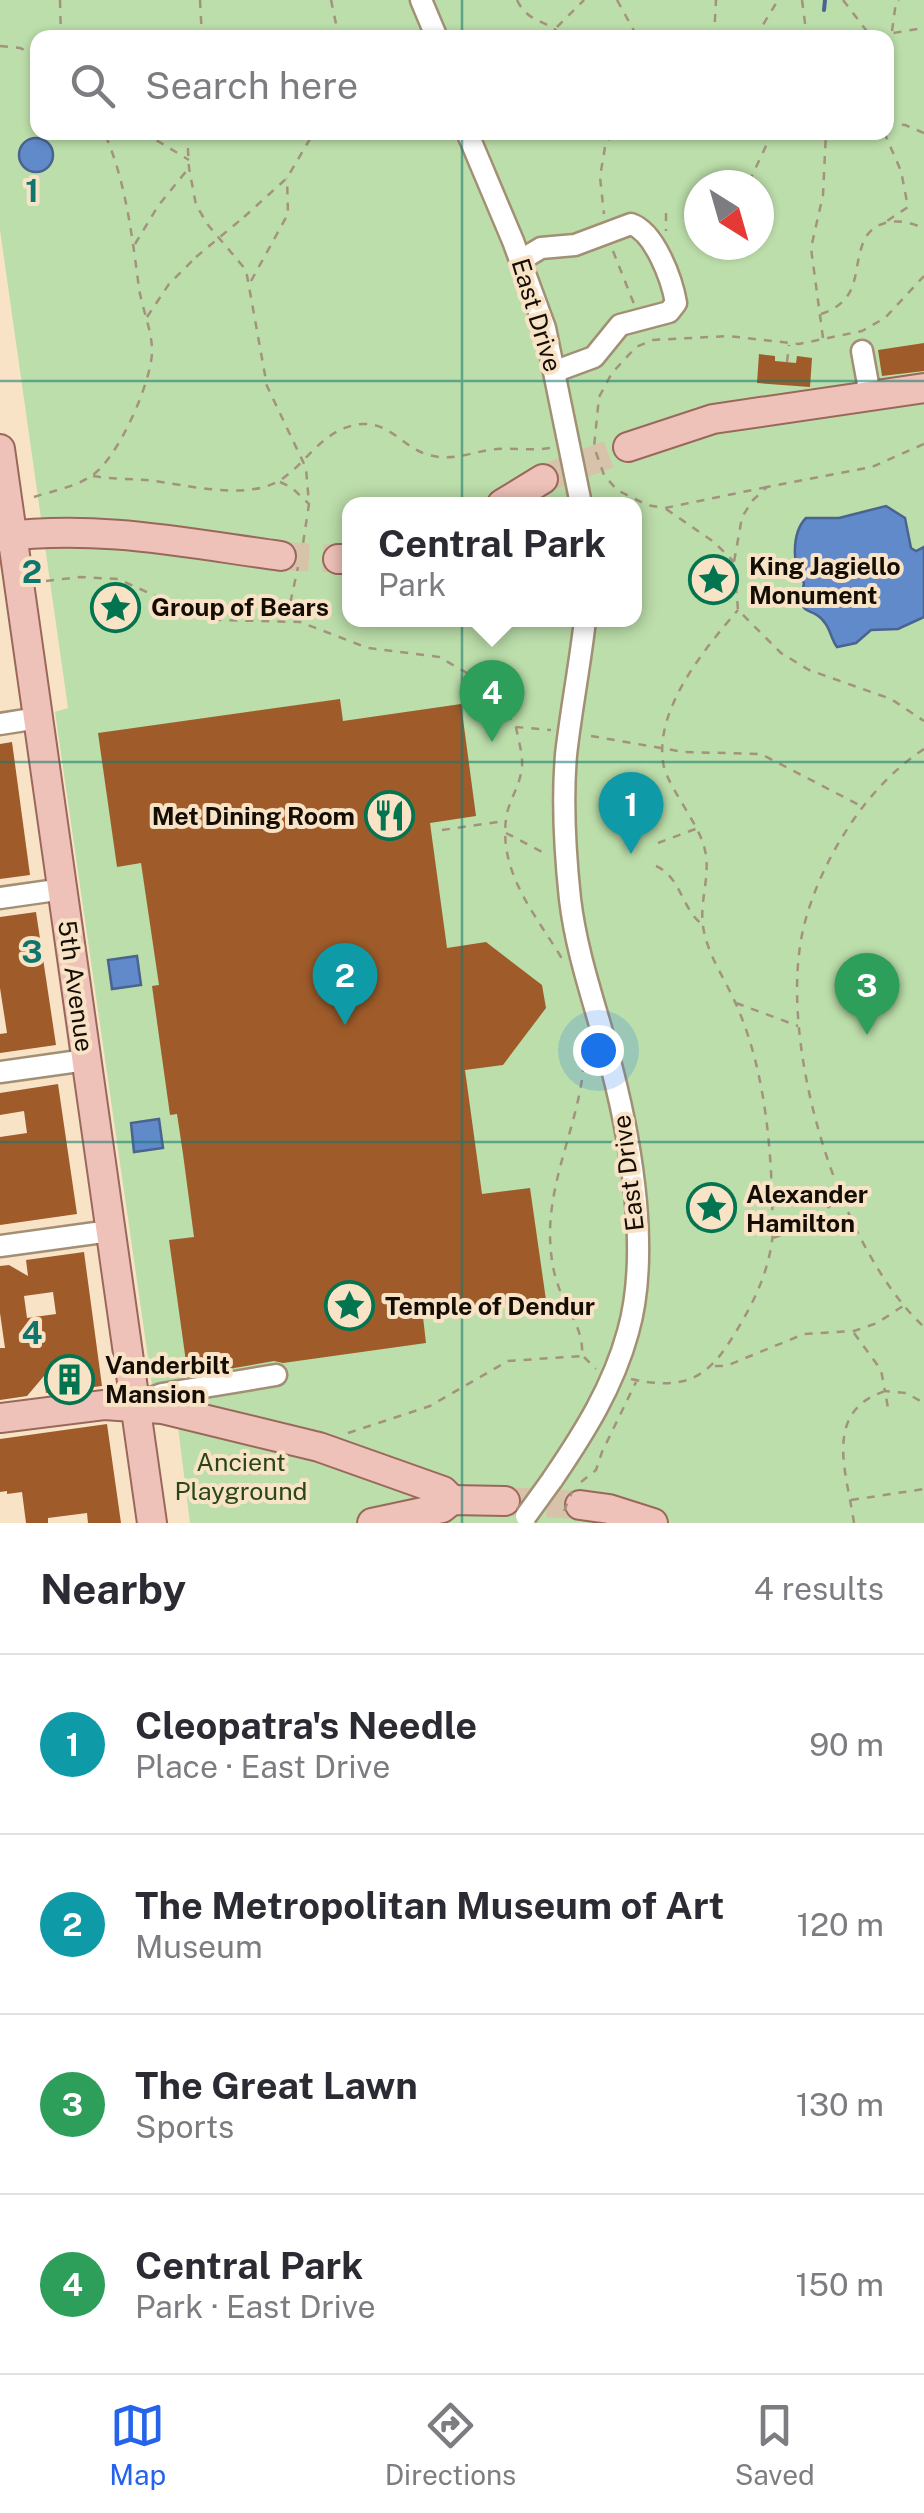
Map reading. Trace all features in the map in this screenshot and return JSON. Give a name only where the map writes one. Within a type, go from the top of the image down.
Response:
[{"type":"main road","points":[[628,447],[712,419],[924,388]]},
{"type":"main road","name":"5th Avenue","points":[[0,450],[6,536],[38,718],[152,1523]]},
{"type":"main road","points":[[514,497],[543,480]]},
{"type":"main road","points":[[6,536],[70,530],[131,534],[280,556]]},
{"type":"main road","points":[[0,1418],[90,1406],[135,1405],[319,1447],[443,1492],[452,1500],[517,1513]]},
{"type":"main road","points":[[372,1523],[442,1508],[452,1500]]},
{"type":"main road","points":[[572,1503],[609,1509],[653,1523]]},
{"type":"street","points":[[421,0],[434,30]]},
{"type":"street","name":"East Drive","points":[[470,140],[540,311],[556,371],[580,497]]},
{"type":"street","points":[[521,260],[541,248],[565,247],[631,224],[642,229],[674,290],[676,303],[669,312],[620,325],[588,361],[556,371]]},
{"type":"street","points":[[862,351],[870,396]]},
{"type":"street","name":"East Drive","points":[[517,1513],[552,1480],[589,1425],[613,1376],[630,1328],[637,1270],[634,1200],[620,1107],[579,950],[566,862],[566,759],[584,627]]},
{"type":"street","points":[[0,724],[38,718]]},
{"type":"street","points":[[0,898],[63,889]]},
{"type":"street","points":[[0,1072],[86,1060]]},
{"type":"street","points":[[0,1246],[110,1231]]},
{"type":"street","points":[[135,1405],[162,1394],[276,1375]]},
{"type":"path","points":[[60,0],[61,30]]},
{"type":"path","points":[[200,0],[202,30]]},
{"type":"path","points":[[331,0],[338,30]]},
{"type":"path","points":[[517,0],[531,20],[556,28],[584,0]]},
{"type":"path","points":[[616,0],[633,30]]},
{"type":"path","points":[[714,30],[716,0]]},
{"type":"path","points":[[760,30],[778,0]]},
{"type":"path","points":[[802,0],[805,30]]},
{"type":"path","points":[[843,0],[865,30]]},
{"type":"path","points":[[892,30],[899,0]]},
{"type":"path","points":[[894,31],[922,27],[924,19]]},
{"type":"path","points":[[0,46],[30,52]]},
{"type":"path","points":[[894,123],[924,133]]},
{"type":"path","points":[[94,476],[122,436],[146,376],[152,346],[122,190],[106,140]]},
{"type":"path","points":[[156,140],[188,160]]},
{"type":"path","points":[[187,140],[198,208],[246,270],[267,386],[309,482],[309,504],[286,620]]},
{"type":"path","points":[[146,319],[169,284],[286,178],[309,140]]},
{"type":"path","points":[[755,170],[771,140]]},
{"type":"path","points":[[824,340],[811,248],[823,195],[826,140]]},
{"type":"path","points":[[820,314],[834,308],[856,281],[864,238],[908,207],[887,140]]},
{"type":"path","points":[[606,141],[600,177],[607,232],[640,317]]},
{"type":"path","points":[[134,246],[158,206],[189,168]]},
{"type":"path","points":[[250,282],[288,214],[286,178]]},
{"type":"path","points":[[885,222],[904,221],[924,229]]},
{"type":"path","points":[[654,340],[728,336],[790,344],[824,340],[877,325],[924,276]]},
{"type":"path","points":[[787,362],[790,344]]},
{"type":"path","points":[[34,497],[94,476],[203,490],[252,488],[278,481],[331,435],[363,424],[388,428],[424,454],[438,457],[456,458],[500,448],[538,450],[558,446]]},
{"type":"path","points":[[924,444],[872,467],[766,487],[742,517],[734,562],[738,610],[770,643],[794,662],[874,691],[924,721]]},
{"type":"path","points":[[278,481],[309,504]]},
{"type":"path","points":[[665,508],[714,542],[734,562]]},
{"type":"path","points":[[46,581],[100,576],[136,586],[200,616],[218,620],[286,620],[368,648],[426,654],[451,663],[497,700],[516,727],[522,765],[505,832],[515,884],[569,974]]},
{"type":"path","points":[[727,580],[741,578]]},
{"type":"path","points":[[702,925],[708,864],[698,828],[662,765],[663,748],[672,709],[685,678],[738,610]]},
{"type":"path","points":[[516,727],[557,731]]},
{"type":"path","points":[[592,736],[708,754],[762,754],[864,808]]},
{"type":"path","points":[[924,750],[890,776],[864,808],[822,876],[804,924],[799,965],[799,1027],[814,1106],[841,1194],[872,1258],[904,1306],[924,1326]]},
{"type":"path","points":[[442,830],[506,821]]},
{"type":"path","points":[[658,843],[698,828]]},
{"type":"path","points":[[505,832],[566,862]]},
{"type":"path","points":[[656,866],[670,875],[688,909],[702,925],[717,970],[736,1003],[752,1052],[767,1122],[772,1238],[755,1300],[715,1366]]},
{"type":"path","points":[[736,1003],[799,1027]]},
{"type":"path","points":[[582,1356],[578,1324],[558,1284],[550,1234],[556,1181],[584,1078],[584,1037]]},
{"type":"path","points":[[772,1238],[813,1224],[841,1194]]},
{"type":"path","points":[[629,1379],[684,1381],[804,1334],[854,1332],[876,1324],[904,1306]]},
{"type":"path","points":[[854,1332],[881,1370],[888,1408]]},
{"type":"path","points":[[336,1436],[390,1422],[430,1406],[508,1361],[582,1356],[598,1371]]},
{"type":"path","points":[[572,1503],[596,1470],[637,1381]]},
{"type":"path","points":[[854,1523],[843,1447],[845,1427],[860,1403],[885,1391],[906,1393],[924,1403]]},
{"type":"path","points":[[851,1500],[924,1489]]},
{"type":"green space","name":"Ancient Playground","points":[[0,0],[924,0],[924,1523],[190,1523],[178,1427],[154,1399],[55,712],[68,708],[0,230]]},
{"type":"water","points":[[30,139],[44,140],[52,149],[52,161],[42,171],[30,171],[20,161],[20,149]]},
{"type":"water","points":[[886,506],[905,518],[911,548],[916,551],[924,547],[924,617],[898,629],[871,630],[856,643],[837,647],[825,623],[802,603],[804,583],[795,560],[798,533],[806,518],[839,518]]},
{"type":"water","points":[[137,956],[141,985],[112,989],[108,960]]},
{"type":"water","points":[[159,1119],[163,1148],[134,1152],[131,1123]]},
{"type":"building","points":[[924,343],[924,371],[882,376],[878,350]]},
{"type":"building","points":[[759,354],[775,356],[775,361],[796,363],[797,356],[812,358],[810,387],[757,383]]},
{"type":"building","points":[[340,699],[343,721],[461,704],[476,816],[430,823],[447,948],[486,942],[542,985],[546,1008],[503,1065],[465,1070],[482,1194],[530,1188],[546,1300],[423,1317],[426,1343],[283,1363],[274,1361],[188,1376],[169,1240],[194,1237],[183,1154],[177,1114],[170,1115],[152,986],[159,985],[141,863],[117,867],[98,733]]},
{"type":"building","points":[[12,742],[30,875],[0,879],[0,744]]},
{"type":"building","points":[[36,912],[56,1045],[0,1053],[0,1034],[7,1033],[0,988],[0,917]]},
{"type":"building","points":[[58,1084],[77,1214],[0,1225],[0,1137],[27,1133],[24,1111],[0,1115],[0,1093]]},
{"type":"building","points":[[84,1252],[102,1386],[46,1393],[44,1376],[27,1396],[0,1400],[0,1348],[5,1348],[0,1266],[9,1265],[28,1276],[26,1260]],"holes":[[[53,1292],[56,1314],[27,1318],[24,1296]]]},
{"type":"building","points":[[107,1424],[121,1523],[88,1523],[87,1513],[48,1518],[48,1523],[26,1523],[22,1492],[0,1492],[0,1439]]},
{"type":"waterway","points":[[824,10],[825,0]]},
{"type":"tunnel","points":[[543,479],[628,447]]},
{"type":"tunnel","points":[[281,556],[338,559]]},
{"type":"tunnel","points":[[505,1501],[580,1505]]},
{"type":"place","name":"King Jagiello Monument","points":[[714,580]]},
{"type":"place","name":"Group of Bears","points":[[116,607]]},
{"type":"place","name":"Central Park","points":[[492,742]]},
{"type":"place","name":"Met Dining Room","points":[[390,816]]},
{"type":"place","name":"Cleopatra's Needle","points":[[631,854]]},
{"type":"place","name":"The Metropolitan Museum of Art","points":[[345,1025]]},
{"type":"place","name":"The Great Lawn","points":[[867,1035]]},
{"type":"place","name":"Alexander Hamilton","points":[[711,1208]]},
{"type":"place","name":"Temple of Dendur","points":[[350,1306]]},
{"type":"place","name":"Vanderbilt Mansion","points":[[70,1379]]}]
